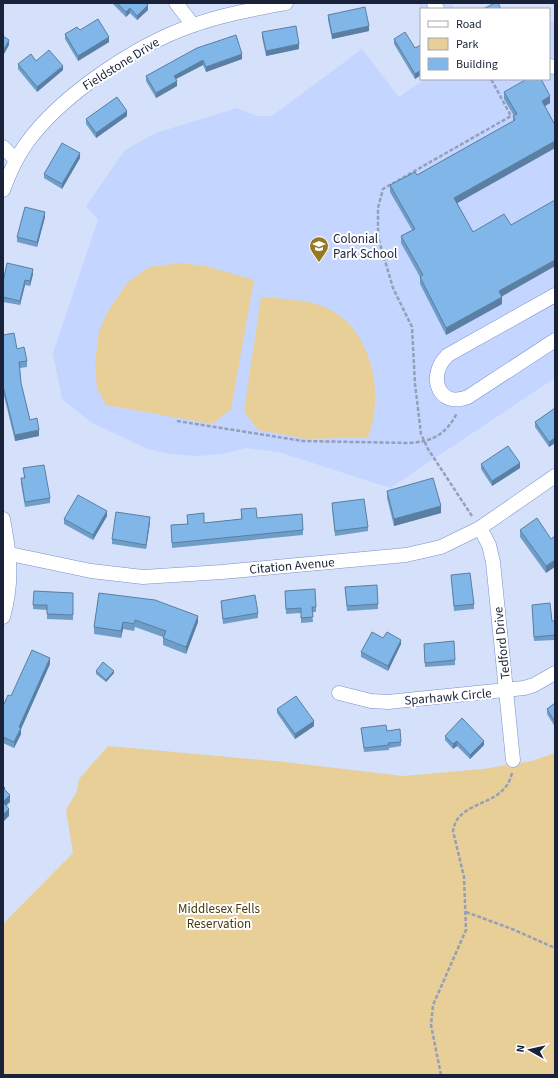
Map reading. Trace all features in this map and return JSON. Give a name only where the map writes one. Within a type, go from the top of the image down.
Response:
[{"type":"street","points":[[176,3],[193,25]]},
{"type":"street","name":"Fieldstone Drive","points":[[3,190],[16,160],[34,134],[78,91],[138,52],[193,25],[286,3]]},
{"type":"street","points":[[3,147],[16,160]]},
{"type":"street","points":[[555,295],[458,349],[443,360],[436,378],[438,388],[448,398],[462,399],[475,393],[555,340]]},
{"type":"street","name":"Citation Avenue","points":[[10,554],[108,574],[158,577],[327,564],[406,555],[441,546],[480,528],[555,476]]},
{"type":"street","points":[[3,519],[10,554],[10,582],[3,617]]},
{"type":"street","name":"Tedford Drive","points":[[480,528],[488,545],[493,562],[513,760]]},
{"type":"street","name":"Sparhawk Circle","points":[[339,693],[385,703],[507,691],[534,685],[555,673]]},
{"type":"path","points":[[480,528],[421,434],[416,399],[412,326],[393,288],[378,237],[378,208],[383,190],[512,116],[492,80]]},
{"type":"path","points":[[178,421],[303,441],[425,442],[435,438],[451,421],[456,415],[462,399]]},
{"type":"path","points":[[441,1075],[432,1025],[433,1005],[466,930],[464,877],[454,836],[454,826],[456,820],[463,813],[498,796],[509,784],[513,771],[513,760]]},
{"type":"path","points":[[466,912],[512,929],[555,948]]},
{"type":"shaded area","points":[[418,3],[451,3],[454,8],[421,8]]},
{"type":"shaded area","name":"Colonial Park School","points":[[555,21],[555,378],[390,488],[279,452],[245,448],[222,454],[197,456],[170,454],[148,449],[92,423],[62,399],[53,353],[98,220],[86,206],[125,150],[156,133],[237,108],[257,116],[272,116],[362,49],[399,97],[424,80],[550,80],[550,23]]},
{"type":"green space","points":[[180,263],[206,266],[254,280],[231,409],[212,424],[106,405],[97,388],[95,364],[99,331],[108,311],[127,283],[149,267]]},
{"type":"green space","points":[[261,297],[295,300],[319,305],[327,308],[342,318],[355,331],[371,364],[374,383],[375,402],[373,420],[368,437],[308,439],[258,430],[244,411]]},
{"type":"green space","name":"Middlesex Fells Reservation","points":[[108,746],[285,762],[403,776],[483,769],[532,761],[555,753],[555,1075],[3,1075],[3,924],[73,853],[66,810],[77,791],[79,779]]},
{"type":"building","points":[[117,3],[146,3],[148,5],[137,16],[130,8],[126,12]]},
{"type":"building","points":[[498,3],[500,8],[485,8]]},
{"type":"building","points":[[365,7],[369,26],[332,34],[328,15]]},
{"type":"building","points":[[98,19],[109,37],[78,56],[65,34],[77,27],[80,30]]},
{"type":"building","points":[[296,26],[299,44],[266,51],[262,32]]},
{"type":"building","points":[[405,32],[415,48],[420,46],[420,71],[415,74],[394,39]]},
{"type":"building","points":[[236,35],[242,54],[206,67],[203,60],[174,76],[177,81],[156,93],[146,76],[197,48]]},
{"type":"building","points":[[3,36],[9,40],[3,51]]},
{"type":"building","points":[[49,50],[63,66],[37,87],[18,64],[31,54],[36,61]]},
{"type":"building","points":[[525,80],[542,80],[550,96],[542,101],[555,125],[555,141],[454,198],[473,232],[504,214],[511,225],[555,200],[555,260],[499,291],[502,297],[446,328],[420,277],[423,275],[401,236],[415,229],[390,185],[415,172],[417,175],[515,120],[513,116],[517,114],[504,92]]},
{"type":"building","points":[[117,97],[127,111],[96,133],[86,119]]},
{"type":"building","points":[[62,143],[80,153],[62,184],[44,174]]},
{"type":"building","points":[[25,207],[45,212],[37,242],[17,237]]},
{"type":"building","points":[[7,263],[33,269],[30,281],[25,280],[20,301],[3,297],[3,282]]},
{"type":"building","points":[[14,333],[17,349],[24,347],[27,361],[19,362],[21,383],[30,420],[37,418],[39,430],[15,435],[3,386],[3,335]]},
{"type":"building","points":[[555,408],[555,438],[549,442],[535,422]]},
{"type":"building","points":[[508,446],[520,463],[492,481],[481,464]]},
{"type":"building","points":[[44,465],[50,498],[25,502],[21,478],[25,478],[23,468]]},
{"type":"building","points":[[433,478],[441,506],[394,519],[387,491]]},
{"type":"building","points":[[78,495],[107,511],[93,535],[64,519]]},
{"type":"building","points":[[364,499],[368,527],[335,531],[332,503]]},
{"type":"building","points":[[256,508],[257,518],[302,514],[303,530],[172,543],[171,525],[188,524],[187,515],[204,513],[204,523],[242,519],[241,509]]},
{"type":"building","points":[[116,512],[150,517],[146,545],[112,539]]},
{"type":"building","points":[[537,518],[551,539],[555,536],[555,560],[546,566],[520,530]]},
{"type":"building","points":[[470,573],[474,604],[454,606],[451,575]]},
{"type":"building","points":[[377,585],[378,604],[347,606],[345,587]]},
{"type":"building","points":[[315,589],[316,607],[312,607],[313,617],[301,618],[301,608],[286,609],[285,591]]},
{"type":"building","points":[[34,591],[73,593],[73,615],[47,614],[47,605],[33,605]]},
{"type":"building","points":[[99,593],[155,600],[198,616],[186,647],[163,638],[166,631],[135,620],[134,624],[123,622],[121,631],[94,627]]},
{"type":"building","points":[[255,595],[258,613],[223,619],[221,601]]},
{"type":"building","points":[[550,603],[552,621],[555,621],[555,635],[534,637],[532,605]]},
{"type":"building","points":[[372,632],[383,638],[387,632],[401,640],[388,666],[361,652]]},
{"type":"building","points":[[454,641],[455,660],[425,663],[424,644]]},
{"type":"building","points":[[32,650],[50,658],[19,727],[21,728],[14,742],[3,737],[3,706],[8,695],[11,696]]},
{"type":"building","points":[[103,662],[114,671],[106,680],[96,671]]},
{"type":"building","points":[[296,696],[314,721],[295,734],[277,709]]},
{"type":"building","points":[[555,703],[555,722],[547,709]]},
{"type":"building","points":[[462,718],[484,741],[470,755],[457,741],[453,744],[445,736]]},
{"type":"building","points":[[386,725],[387,731],[400,729],[401,742],[364,748],[361,728]]},
{"type":"building","points":[[3,786],[10,795],[3,802]]},
{"type":"building","points":[[3,802],[9,809],[3,815]]},
{"type":"place","name":"Colonial Park School","points":[[319,263]]}]
